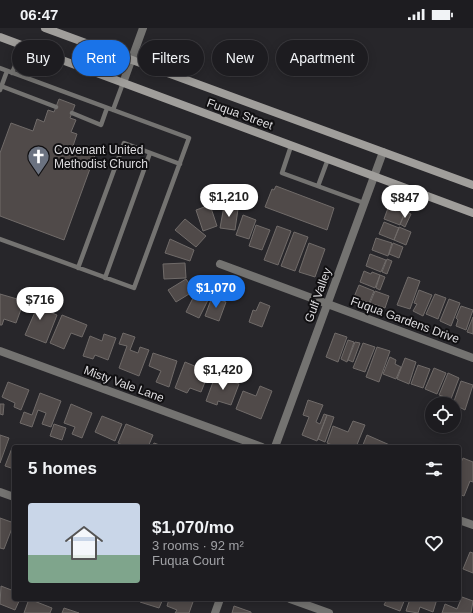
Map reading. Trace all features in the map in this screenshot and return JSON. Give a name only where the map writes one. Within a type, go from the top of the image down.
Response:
[{"type":"main road","name":"Fuqua Street","points":[[45,28],[473,185]]},
{"type":"main road","name":"Fuqua Street","points":[[0,37],[12,42]]},
{"type":"main road","name":"Fuqua Street","points":[[64,62],[473,213]]},
{"type":"street","points":[[123,84],[143,28]]},
{"type":"street","name":"Gulf Valley","points":[[276,445],[382,152]]},
{"type":"street","name":"Fuqua Gardens Drive","points":[[220,264],[473,358]]},
{"type":"street","name":"Misty Vale Lane","points":[[0,351],[257,445]]},
{"type":"street","points":[[0,492],[12,497]]},
{"type":"street","points":[[461,521],[473,525]]},
{"type":"street","points":[[215,613],[219,601]]},
{"type":"street","points":[[296,601],[329,613]]},
{"type":"lane","points":[[0,68],[189,138],[134,288],[0,239]]},
{"type":"lane","points":[[12,68],[1,88],[56,107]]},
{"type":"lane","points":[[113,110],[123,84]]},
{"type":"lane","points":[[72,113],[101,125],[107,108]]},
{"type":"lane","points":[[78,268],[124,143],[180,164]]},
{"type":"lane","points":[[292,146],[282,172],[364,203]]},
{"type":"lane","points":[[105,278],[150,153]]},
{"type":"lane","points":[[318,186],[328,159]]},
{"type":"building","points":[[59,99],[75,105],[70,118],[76,120],[71,132],[77,134],[73,146],[95,155],[64,240],[0,216],[0,153],[11,123],[33,131],[37,119],[44,122],[48,110],[54,112]]},
{"type":"building","points":[[276,186],[334,208],[327,230],[265,207],[272,189],[274,190]]},
{"type":"building","points":[[210,205],[217,226],[203,231],[196,210]]},
{"type":"building","points":[[224,206],[238,209],[235,230],[220,228]]},
{"type":"building","points":[[388,208],[396,211],[397,208],[405,211],[400,225],[384,219]]},
{"type":"building","points":[[406,212],[411,214],[405,227],[400,224]]},
{"type":"building","points":[[243,215],[256,220],[249,239],[236,235]]},
{"type":"building","points":[[185,219],[206,236],[196,247],[175,230]]},
{"type":"building","points":[[384,222],[399,228],[394,240],[379,234]]},
{"type":"building","points":[[256,225],[270,230],[262,250],[249,246]]},
{"type":"building","points":[[277,226],[291,231],[278,265],[264,260]]},
{"type":"building","points":[[399,227],[411,232],[406,245],[394,240]]},
{"type":"building","points":[[294,232],[308,237],[295,271],[281,266]]},
{"type":"building","points":[[376,238],[392,243],[388,256],[372,250]]},
{"type":"building","points":[[170,239],[194,250],[190,261],[165,253]]},
{"type":"building","points":[[309,243],[325,249],[315,277],[299,272]]},
{"type":"building","points":[[393,243],[403,247],[399,258],[389,254]]},
{"type":"building","points":[[370,254],[386,260],[381,272],[366,266]]},
{"type":"building","points":[[387,259],[392,261],[387,274],[382,272]]},
{"type":"building","points":[[185,263],[186,278],[164,279],[163,264]]},
{"type":"building","points":[[364,271],[371,274],[372,272],[380,275],[375,288],[360,282]]},
{"type":"building","points":[[380,275],[385,277],[380,290],[376,288]]},
{"type":"building","points":[[408,277],[420,281],[410,309],[397,305]]},
{"type":"building","points":[[186,279],[194,291],[176,302],[168,290]]},
{"type":"building","points":[[359,285],[374,291],[369,303],[354,297]]},
{"type":"building","points":[[197,290],[210,296],[199,318],[186,312]]},
{"type":"building","points":[[419,290],[432,295],[423,316],[413,311],[417,304],[414,303]]},
{"type":"building","points":[[375,291],[389,296],[385,308],[370,303]]},
{"type":"building","points":[[0,294],[24,301],[16,323],[4,319],[2,325],[0,325]]},
{"type":"building","points":[[435,294],[446,298],[438,319],[426,314]]},
{"type":"building","points":[[31,296],[45,301],[42,309],[57,315],[46,343],[25,335],[35,312],[26,309]]},
{"type":"building","points":[[212,297],[226,302],[219,321],[205,316]]},
{"type":"building","points":[[449,299],[460,303],[451,326],[440,321]]},
{"type":"building","points":[[260,302],[270,306],[262,327],[249,322],[253,310],[256,311]]},
{"type":"building","points":[[461,306],[473,310],[466,330],[456,326],[458,320],[456,318]]},
{"type":"building","points":[[62,315],[87,325],[82,337],[71,333],[64,349],[50,343]]},
{"type":"building","points":[[473,317],[473,334],[467,332]]},
{"type":"building","points":[[123,333],[135,337],[130,350],[138,353],[140,347],[149,350],[139,376],[119,368],[127,346],[119,344]]},
{"type":"building","points":[[335,333],[347,337],[338,362],[326,357]]},
{"type":"building","points":[[104,334],[116,338],[108,360],[95,355],[93,359],[83,356],[90,336],[102,341]]},
{"type":"building","points":[[348,340],[354,342],[347,362],[341,359]]},
{"type":"building","points":[[355,342],[360,343],[353,362],[348,360]]},
{"type":"building","points":[[363,343],[375,347],[365,372],[353,368]]},
{"type":"building","points":[[377,347],[390,351],[379,382],[366,377]]},
{"type":"building","points":[[153,353],[177,361],[169,387],[156,382],[161,371],[149,366]]},
{"type":"building","points":[[390,357],[396,360],[395,364],[401,367],[396,379],[383,374]]},
{"type":"building","points":[[405,358],[416,362],[409,384],[397,379]]},
{"type":"building","points":[[185,362],[209,372],[201,392],[190,388],[187,393],[175,388]]},
{"type":"building","points":[[418,365],[430,369],[423,388],[411,384]]},
{"type":"building","points":[[434,368],[446,373],[437,394],[425,389]]},
{"type":"building","points":[[222,372],[230,375],[228,380],[239,384],[231,405],[218,401],[217,405],[206,401],[213,382],[218,383]]},
{"type":"building","points":[[448,373],[459,378],[452,397],[439,395]]},
{"type":"building","points":[[461,381],[473,385],[465,410],[461,408],[461,397],[455,397]]},
{"type":"building","points":[[8,382],[29,390],[21,410],[14,407],[15,403],[2,397]]},
{"type":"building","points":[[260,386],[272,391],[261,419],[236,409],[243,391],[256,396]]},
{"type":"building","points":[[40,393],[61,401],[51,427],[42,424],[46,413],[38,410],[32,427],[20,423],[24,412],[32,415]]},
{"type":"building","points":[[308,400],[323,405],[316,422],[320,424],[324,414],[327,415],[317,441],[302,435],[309,417],[303,415]]},
{"type":"building","points":[[0,404],[4,404],[3,415],[0,414]]},
{"type":"building","points":[[71,404],[92,413],[82,438],[72,434],[75,427],[64,423]]},
{"type":"building","points":[[327,415],[334,417],[325,442],[318,439]]},
{"type":"building","points":[[102,416],[122,424],[115,441],[95,432]]},
{"type":"building","points":[[353,421],[365,425],[357,445],[332,445],[327,443],[333,426],[348,432]]},
{"type":"building","points":[[54,424],[66,428],[62,440],[50,436]]},
{"type":"building","points":[[126,424],[153,435],[149,445],[122,445],[118,443]]},
{"type":"building","points":[[0,435],[9,438],[0,463]]},
{"type":"building","points":[[367,435],[390,445],[363,445]]},
{"type":"building","points":[[12,448],[12,468],[5,466]]},
{"type":"building","points":[[463,458],[473,462],[473,482],[470,481],[464,496],[461,495],[461,462]]},
{"type":"building","points":[[0,518],[12,522],[12,528],[4,549],[0,548]]},
{"type":"building","points":[[470,552],[473,553],[473,573],[463,569]]},
{"type":"building","points":[[1,586],[12,590],[12,601],[19,601],[15,610],[0,604]]},
{"type":"building","points":[[462,597],[473,601],[471,613],[442,613],[445,604],[457,609]]},
{"type":"building","points":[[28,601],[34,601],[52,608],[50,613],[24,613]]},
{"type":"building","points":[[140,601],[162,601],[159,608]]},
{"type":"building","points":[[168,601],[193,601],[189,613],[175,613],[177,610],[167,606]]},
{"type":"building","points":[[386,601],[404,601],[400,611],[384,605]]},
{"type":"building","points":[[409,601],[436,601],[433,612],[420,607],[418,613],[406,611]]},
{"type":"building","points":[[234,606],[251,612],[251,613],[232,613]]},
{"type":"building","points":[[64,608],[79,613],[62,613]]},
{"type":"place","name":"Covenant United Methodist Church","points":[[39,176]]}]
